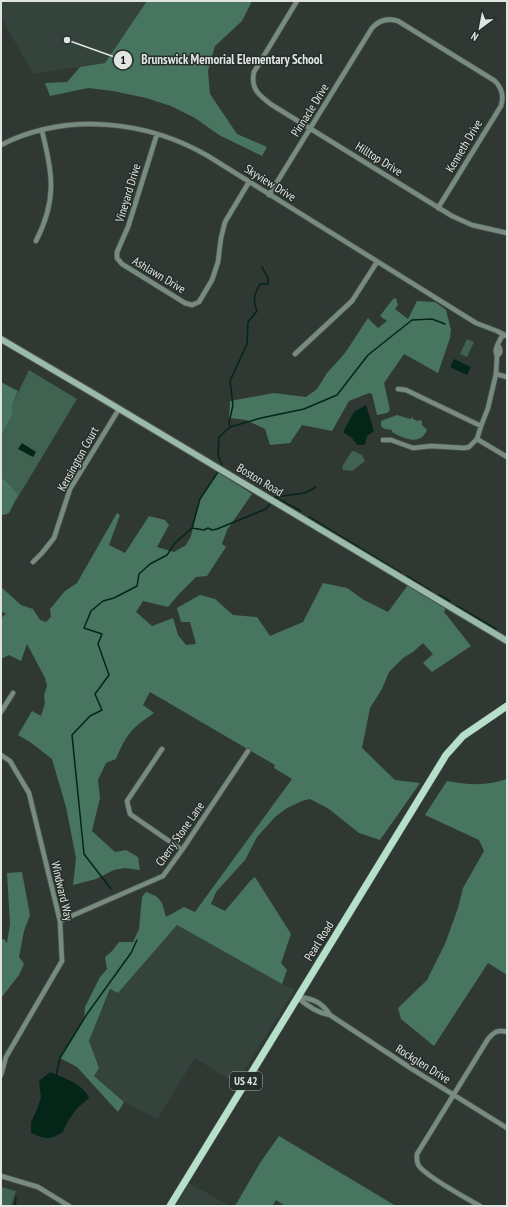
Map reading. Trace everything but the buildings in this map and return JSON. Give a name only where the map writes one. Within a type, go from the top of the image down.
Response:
[{"type":"main road","name":"Pearl Road","points":[[170,1206],[446,755],[463,736],[507,706]]},
{"type":"street","name":"Hilltop Drive","points":[[297,1],[252,77],[254,88],[260,96],[310,129],[452,216],[472,225],[507,234]]},
{"type":"street","name":"Kenneth Drive","points":[[384,20],[398,21],[495,81],[502,93],[501,106],[438,208]]},
{"type":"street","name":"Pinnacle Drive","points":[[270,195],[372,28],[384,20]]},
{"type":"street","name":"Skyview Drive","points":[[1,145],[42,131],[74,125],[124,126],[157,134],[183,143],[202,153],[476,323],[505,335]]},
{"type":"street","points":[[36,241],[46,220],[52,184],[50,162],[42,131]]},
{"type":"street","name":"Vineyard Drive","points":[[117,256],[118,247],[128,227],[157,134]]},
{"type":"street","name":"Ashlawn Drive","points":[[117,256],[119,262],[185,303],[192,305],[196,304],[201,300],[216,271],[225,222],[249,182]]},
{"type":"street","points":[[295,354],[352,301],[377,262]]},
{"type":"street","points":[[383,440],[391,440],[413,448],[431,446],[469,447],[476,439],[488,408],[496,374],[496,348],[505,335]]},
{"type":"street","name":"Boston Road","points":[[1,339],[507,641]]},
{"type":"street","points":[[496,374],[507,377]]},
{"type":"street","points":[[398,389],[406,390],[481,426]]},
{"type":"street","name":"Kensington Court","points":[[33,562],[54,538],[70,489],[119,409]]},
{"type":"street","points":[[476,439],[507,457]]},
{"type":"street","points":[[1,712],[13,693]]},
{"type":"street","points":[[162,749],[127,801],[130,814],[182,850]]},
{"type":"street","name":"Cherry Stone Lane","points":[[60,921],[162,876],[182,850],[248,751]]},
{"type":"street","name":"Windward Way","points":[[1,755],[10,761],[29,793],[60,921],[62,961],[6,1057],[1,1075]]},
{"type":"street","name":"Rockglen Drive","points":[[297,997],[321,1014],[330,1015]]},
{"type":"street","name":"Rockglen Drive","points":[[297,997],[310,998],[325,1008],[330,1015],[412,1069],[507,1128]]},
{"type":"street","points":[[480,1206],[428,1174],[416,1161],[417,1154],[488,1038],[493,1033],[498,1031],[507,1032]]},
{"type":"street","points":[[1,1176],[38,1187],[69,1206]]},
{"type":"shaded area","points":[[2,1],[147,1],[105,63],[33,74],[1,17]]},
{"type":"shaded area","points":[[147,1],[252,1],[242,21],[215,46],[208,71],[210,94],[237,134],[267,147],[262,156],[219,135],[195,118],[171,106],[146,98],[113,91],[88,88],[50,96],[45,83],[67,82],[80,67],[105,63]]},
{"type":"shaded area","points":[[396,298],[398,305],[395,309],[408,319],[417,301],[435,302],[446,310],[451,330],[450,338],[438,373],[404,354],[384,383],[390,410],[387,413],[377,415],[372,394],[369,393],[349,401],[332,431],[302,425],[290,443],[270,445],[265,429],[246,420],[229,418],[230,401],[274,393],[306,397],[317,389],[327,373],[345,353],[368,318],[378,328],[387,321],[380,316],[393,299]]},
{"type":"shaded area","points":[[467,339],[474,342],[467,357],[460,354]]},
{"type":"shaded area","points":[[454,359],[471,367],[467,375],[450,367]]},
{"type":"shaded area","points":[[29,370],[77,399],[15,502],[17,495],[1,477],[1,436],[13,414],[12,405]]},
{"type":"shaded area","points":[[1,382],[18,391],[12,405],[13,414],[1,436]]},
{"type":"shaded area","points":[[366,405],[374,431],[367,436],[365,445],[357,445],[352,438],[344,433],[344,430],[354,412]]},
{"type":"shaded area","points":[[397,415],[410,419],[413,417],[413,419],[422,421],[422,425],[427,430],[424,435],[416,440],[411,440],[381,426],[381,421]]},
{"type":"shaded area","points":[[22,443],[36,452],[33,457],[18,449]]},
{"type":"shaded area","points":[[354,451],[362,455],[365,461],[352,471],[343,470],[342,467],[351,452]]},
{"type":"shaded area","points":[[218,472],[252,494],[227,530],[222,544],[226,547],[207,576],[196,577],[168,607],[143,601],[136,612],[152,626],[173,618],[178,635],[186,645],[196,644],[190,622],[181,622],[177,608],[200,595],[215,599],[233,615],[257,617],[270,636],[303,622],[323,583],[347,588],[364,600],[388,612],[408,585],[446,607],[444,612],[471,646],[432,672],[423,663],[433,654],[423,643],[403,658],[389,672],[382,689],[370,708],[362,748],[395,780],[420,783],[380,840],[359,833],[329,809],[310,799],[302,801],[287,808],[275,817],[257,837],[245,860],[216,892],[211,904],[225,911],[255,877],[291,934],[281,963],[287,970],[282,984],[177,925],[118,993],[110,989],[89,1041],[99,1068],[94,1076],[124,1102],[118,1112],[77,1067],[60,1058],[84,1019],[85,1007],[100,977],[107,969],[105,957],[119,942],[133,942],[139,929],[142,897],[146,892],[158,898],[166,917],[184,907],[195,912],[292,779],[274,768],[275,765],[150,692],[143,705],[154,713],[135,727],[123,743],[116,759],[106,763],[98,780],[100,798],[92,831],[115,852],[126,850],[138,857],[140,870],[125,868],[114,870],[96,879],[73,885],[76,858],[66,807],[52,759],[30,742],[18,735],[32,711],[41,716],[45,703],[44,695],[47,686],[45,678],[27,644],[21,661],[9,655],[1,659],[1,618],[6,614],[1,611],[1,587],[21,605],[33,609],[40,620],[46,622],[51,617],[50,609],[65,591],[77,583],[117,513],[120,515],[109,545],[125,553],[149,516],[165,520],[169,525],[157,547],[174,552],[186,545],[191,536],[200,499]]},
{"type":"shaded area","points":[[1,477],[18,495],[9,513],[3,515],[1,514]]},
{"type":"shaded area","points":[[507,779],[507,975],[488,963],[434,1046],[401,1019],[398,1008],[427,980],[445,944],[458,908],[463,888],[484,851],[479,840],[425,815],[447,781],[477,784],[492,783]]},
{"type":"shaded area","points":[[22,872],[30,915],[24,931],[19,957],[24,964],[19,975],[1,998],[1,939],[4,939],[7,943],[10,924],[7,873]]},
{"type":"shaded area","points":[[177,925],[282,984],[295,989],[236,1084],[195,1058],[157,1119],[124,1102],[94,1076],[89,1041],[111,989],[118,993]]},
{"type":"shaded area","points":[[50,1072],[78,1085],[83,1089],[89,1098],[73,1113],[63,1132],[54,1137],[47,1138],[31,1133],[31,1122],[41,1097],[39,1081]]},
{"type":"shaded area","points":[[279,1136],[396,1206],[285,1206],[276,1200],[272,1206],[235,1206],[260,1163]]},
{"type":"shaded area","points":[[189,1183],[230,1206],[176,1206]]},
{"type":"shaded area","points":[[1,1187],[16,1191],[11,1206],[1,1206]]},
{"type":"waterway","points":[[230,427],[229,423],[233,405],[230,381],[247,344],[248,322],[257,311],[254,300],[257,290],[260,284],[268,284],[268,278],[262,267]]},
{"type":"waterway","points":[[222,465],[218,455],[219,437],[230,427],[261,418],[304,409],[337,395],[368,355],[412,320],[432,319],[445,324]]},
{"type":"waterway","points":[[111,889],[84,854],[72,735],[90,716],[102,710],[95,694],[109,675],[98,644],[102,634],[84,628],[91,611],[103,601],[114,598],[137,586],[139,574],[150,564],[167,555],[175,543],[192,528],[200,499],[218,472]]},
{"type":"waterway","points":[[275,497],[305,493],[316,487]]},
{"type":"waterway","points":[[275,497],[301,511]]},
{"type":"waterway","points":[[192,528],[204,530],[208,528],[212,530],[217,529],[266,509],[271,503]]},
{"type":"waterway","points":[[309,517],[401,573]]},
{"type":"waterway","points":[[407,576],[431,591]]},
{"type":"waterway","points":[[439,595],[450,601]]},
{"type":"waterway","points":[[457,606],[496,629]]},
{"type":"waterway","points":[[56,1076],[60,1058],[87,1014],[131,953],[137,940]]},
{"type":"waterway","points":[[15,1206],[16,1198]]},
{"type":"place","name":"Brunswick Memorial Elementary School","points":[[67,40]]}]
